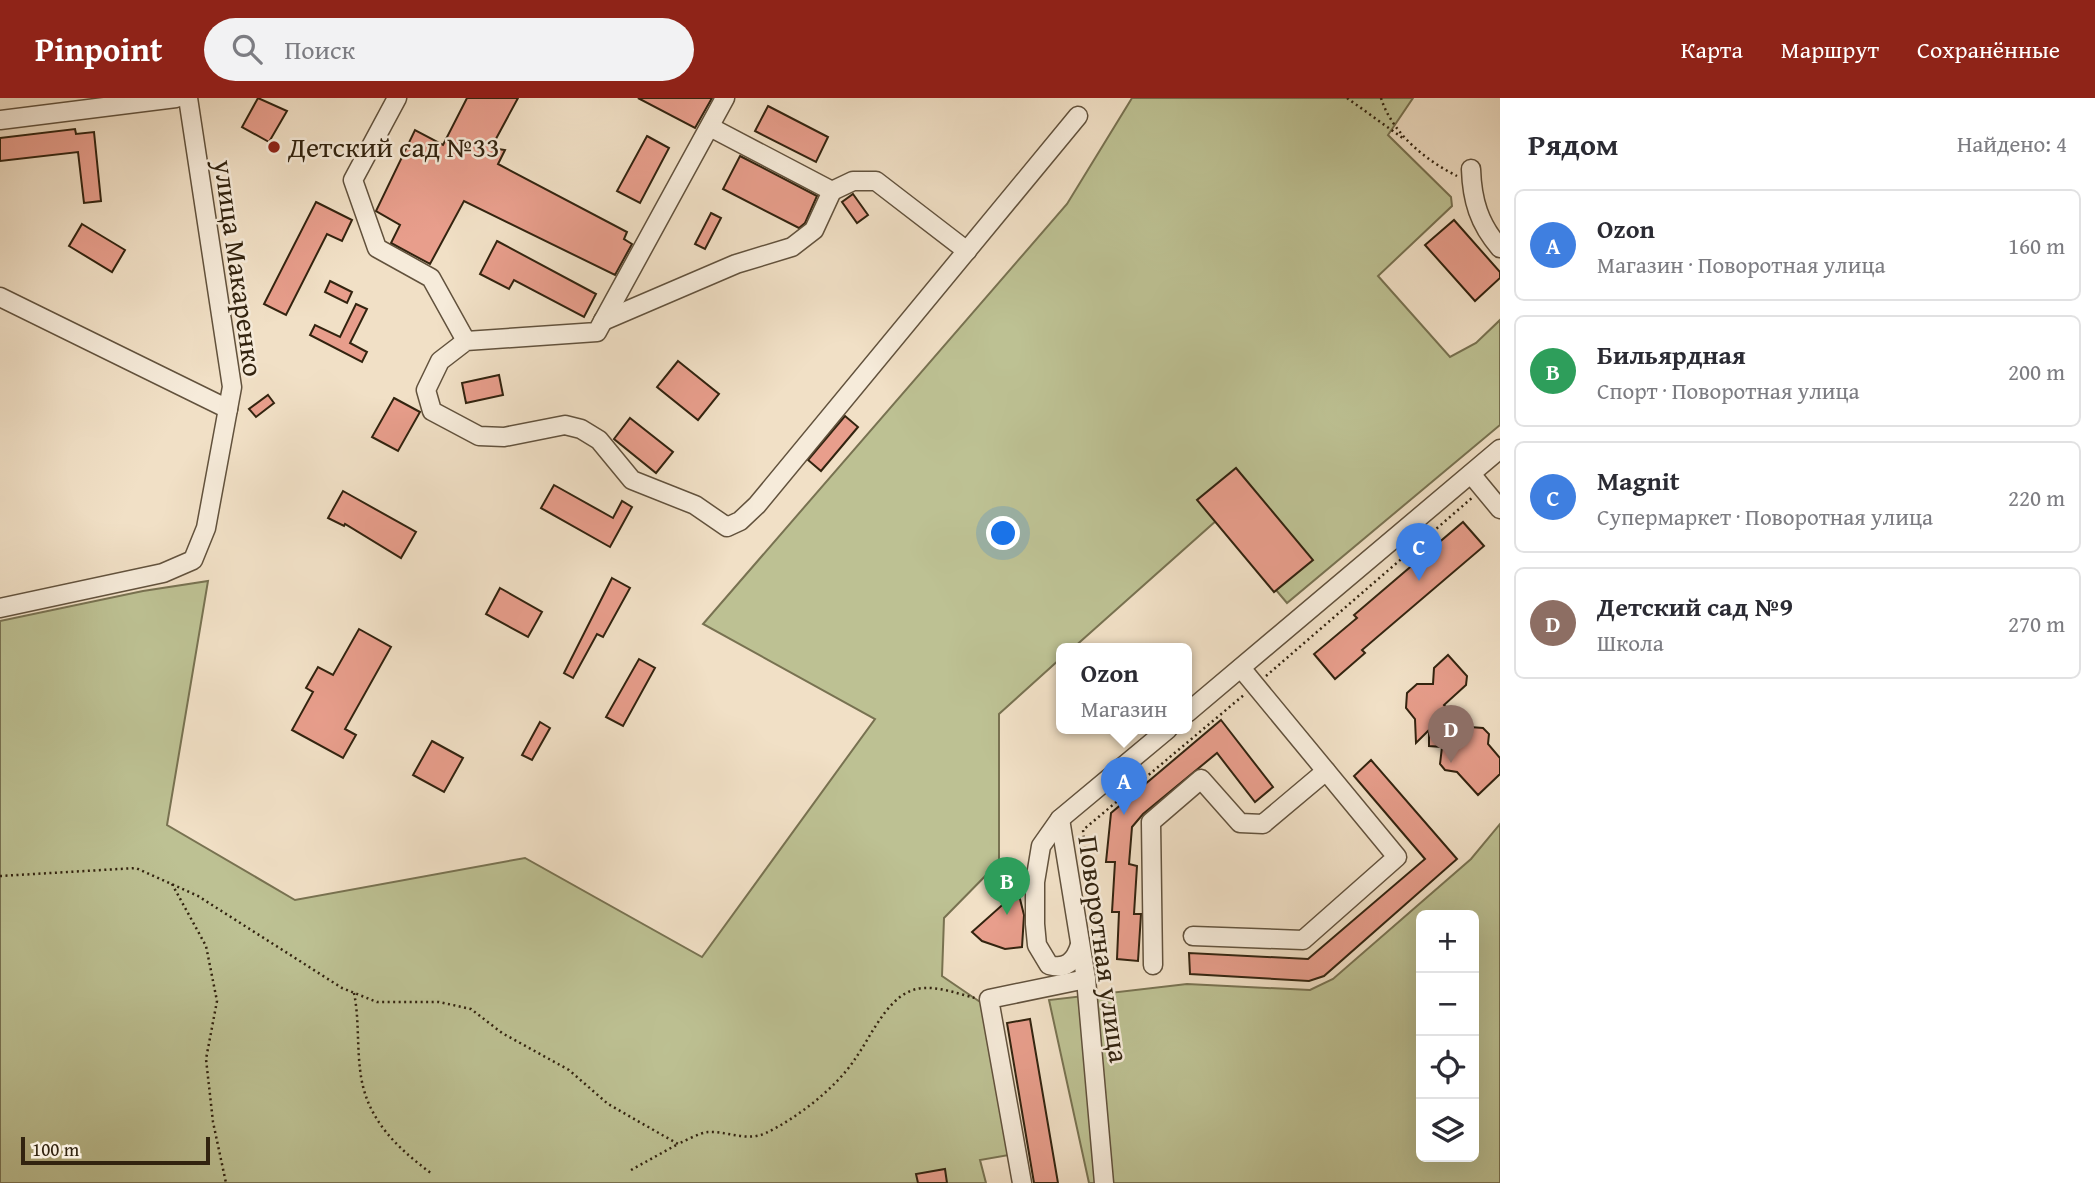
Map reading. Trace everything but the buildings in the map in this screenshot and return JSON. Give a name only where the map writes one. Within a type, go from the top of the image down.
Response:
[{"type":"street","points":[[0,120],[176,98]]},
{"type":"street","name":"улица Макаренко","points":[[0,608],[163,573],[193,560],[206,528],[232,387],[188,98]]},
{"type":"street","points":[[397,98],[354,180],[377,248],[431,278],[466,341]]},
{"type":"street","points":[[725,98],[597,332],[466,341],[440,361],[426,390],[432,411],[479,436],[504,437],[565,425],[581,429],[599,440],[632,480],[695,505],[727,527],[740,521],[757,505],[1078,117]]},
{"type":"street","points":[[710,127],[832,191]]},
{"type":"street","points":[[1471,176],[1479,217],[1500,248]]},
{"type":"street","points":[[603,321],[736,264],[792,247],[814,230],[832,191],[853,181],[876,181],[967,251]]},
{"type":"street","points":[[0,297],[228,409]]},
{"type":"street","points":[[1192,709],[1500,449]]},
{"type":"street","points":[[1471,474],[1500,509]]},
{"type":"street","points":[[1193,936],[1303,940],[1397,857],[1241,668]]},
{"type":"street","name":"Поворотная улица","points":[[1104,1183],[1086,979],[1087,941],[1060,820],[1162,734]]},
{"type":"street","points":[[1153,965],[1151,822],[1201,779],[1240,824],[1263,824],[1326,771]]},
{"type":"street","points":[[1060,820],[1041,846],[1037,863],[1034,899],[1037,944],[1049,965],[1058,968],[1076,957],[1087,941]]},
{"type":"street","points":[[1022,1183],[989,999],[1086,979]]},
{"type":"path","points":[[1347,98],[1430,161],[1471,176]]},
{"type":"path","points":[[1381,98],[1384,109],[1407,141]]},
{"type":"path","points":[[1087,941],[1083,830],[1483,489]]},
{"type":"path","points":[[0,876],[135,868],[198,896],[251,932],[354,993],[377,1002],[439,1002],[471,1009],[502,1033],[569,1070],[608,1104],[678,1144]]},
{"type":"path","points":[[172,884],[206,946],[217,1001],[206,1059],[213,1122],[226,1183]]},
{"type":"path","points":[[631,1170],[678,1144],[707,1132],[732,1137],[762,1135],[786,1122],[818,1097],[854,1062],[888,1012],[909,991],[935,988],[989,999]]},
{"type":"path","points":[[354,993],[360,1073],[369,1106],[396,1147],[432,1174]]},
{"type":"green space","points":[[1132,98],[1413,98],[1388,135],[1451,197],[1452,206],[1378,276],[1450,357],[1476,343],[1500,320],[1500,425],[1287,603],[1217,520],[1079,643],[1056,643],[1056,663],[999,714],[999,862],[944,918],[942,976],[986,1006],[1009,1155],[980,1160],[986,1183],[0,1183],[0,621],[143,591],[208,581],[167,825],[295,900],[525,858],[702,957],[875,719],[703,624],[1067,204]]},
{"type":"green space","points":[[1500,824],[1500,1183],[1089,1183],[1049,1000],[1187,984],[1310,990],[1333,979],[1471,859]]},
{"type":"place","name":"Детский сад №33","points":[[274,147]]},
{"type":"place","name":"Magnit","points":[[1419,581]]},
{"type":"place","name":"Детский сад №9","points":[[1451,763]]},
{"type":"place","name":"Ozon","points":[[1124,815]]},
{"type":"place","name":"Бильярдная","points":[[1007,915]]}]
